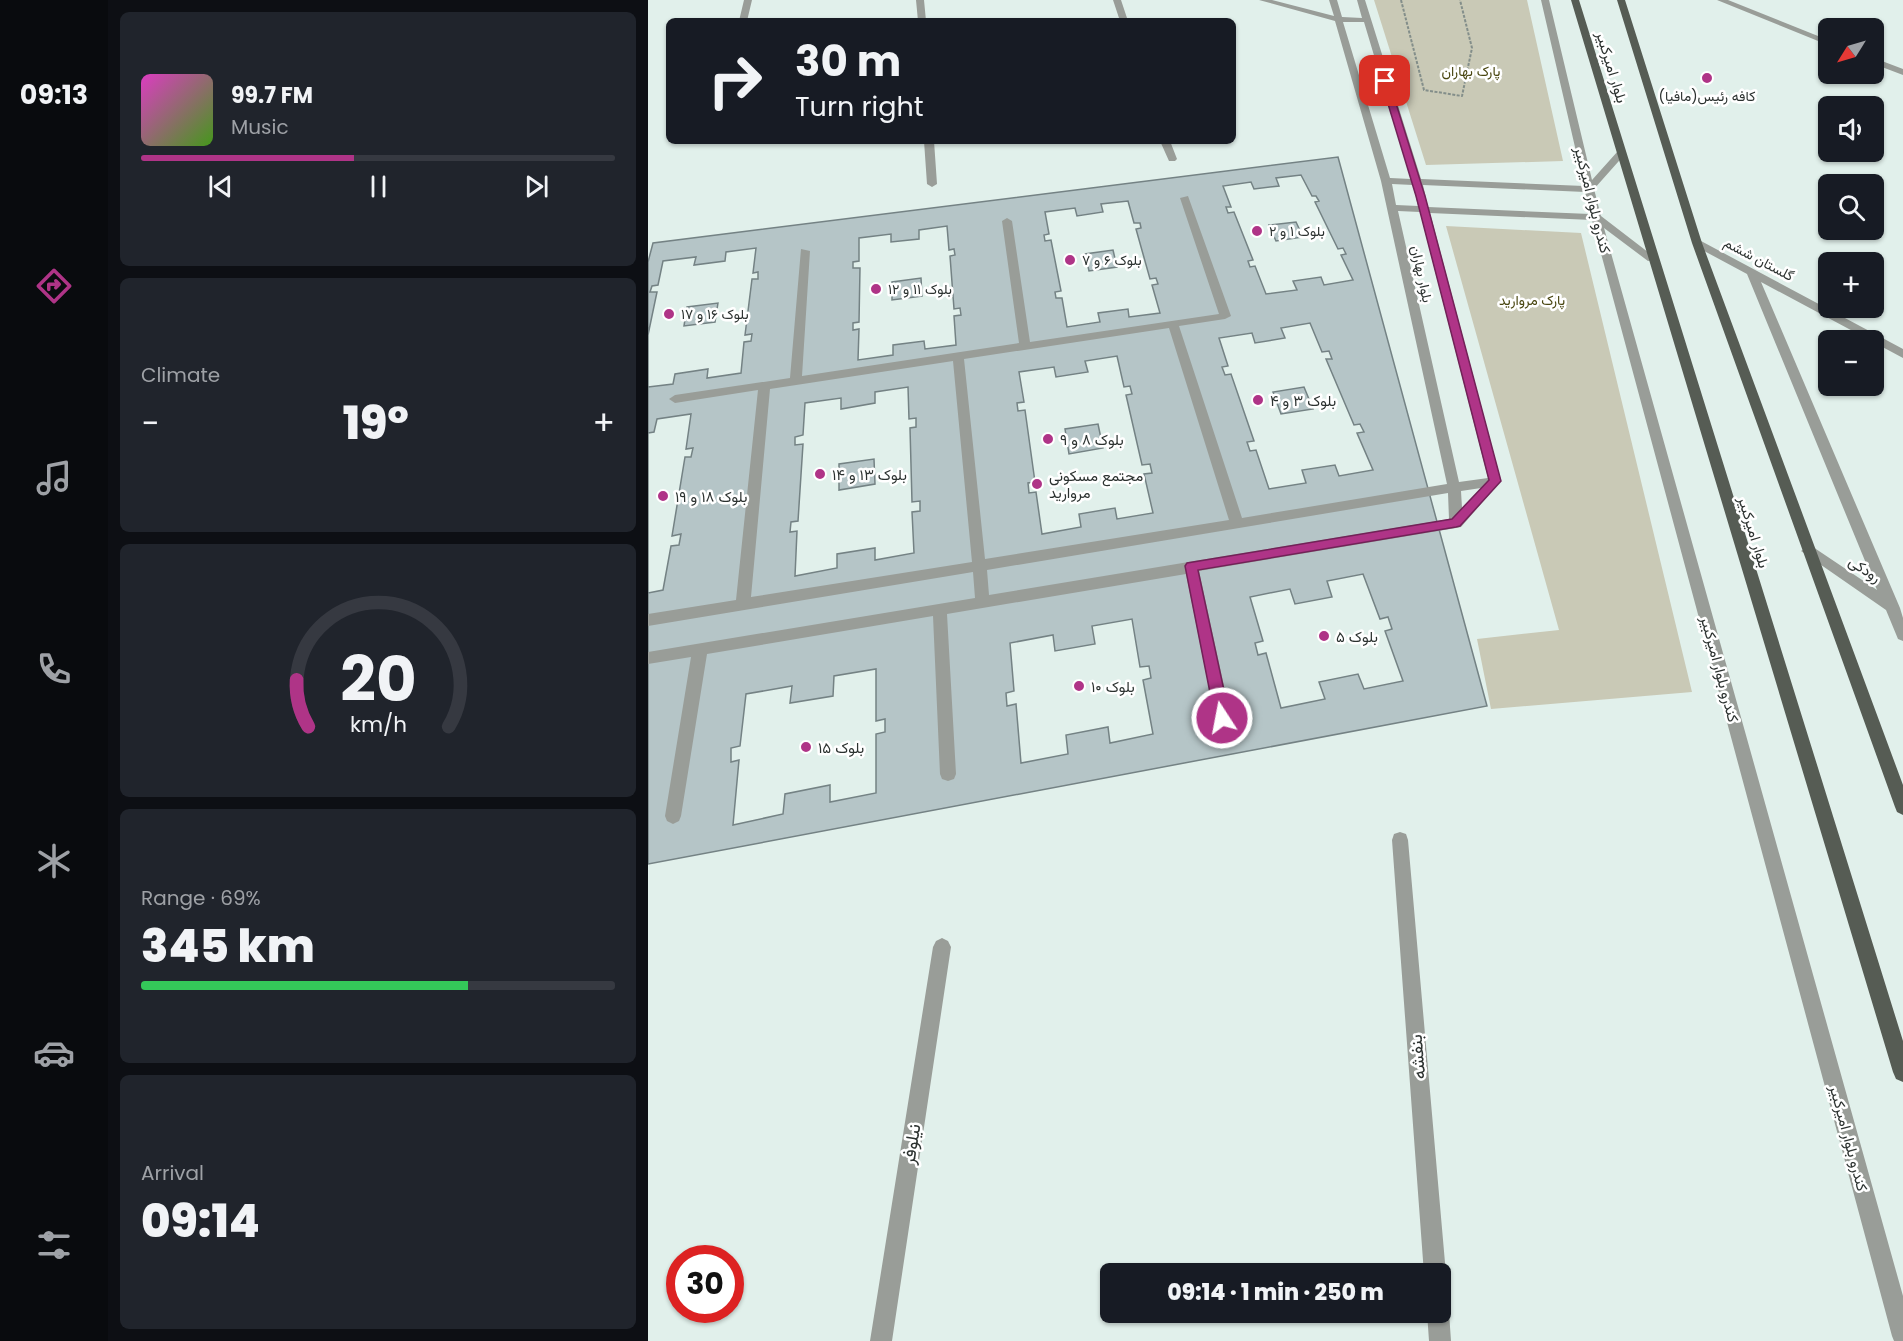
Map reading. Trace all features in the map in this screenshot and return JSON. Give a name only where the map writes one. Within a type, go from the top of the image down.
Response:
[{"type":"main road","name":"بلوار امیرکبیر","points":[[1575,0],[1652,259],[1903,1072]]},
{"type":"main road","name":"بلوار امیرکبیر","points":[[1621,0],[1697,243],[1903,807]]},
{"type":"street","points":[[744,18],[748,0]]},
{"type":"street","points":[[921,0],[922,18]]},
{"type":"street","points":[[1117,0],[1123,18]]},
{"type":"street","points":[[1263,0],[1338,19],[1366,20]]},
{"type":"street","name":"بلوار بهاران","points":[[1333,0],[1386,181],[1454,487],[1456,523]]},
{"type":"street","name":"بلوار بهاران","points":[[1361,0],[1417,182],[1495,481]]},
{"type":"street","name":"کندرو بلوار امیرکبیر","points":[[1545,0],[1596,217],[1903,1336]]},
{"type":"street","points":[[1721,0],[1818,39]]},
{"type":"street","points":[[1884,65],[1903,72]]},
{"type":"street","points":[[929,144],[932,184]]},
{"type":"street","points":[[1166,144],[1172,159]]},
{"type":"street","points":[[1386,181],[1589,189],[1621,153]]},
{"type":"street","points":[[675,399],[1225,316],[1185,198]]},
{"type":"street","points":[[1392,208],[1596,217],[1652,259]]},
{"type":"street","points":[[1007,221],[1025,346]]},
{"type":"street","name":"گلستان ششم","points":[[1697,243],[1903,354]]},
{"type":"street","points":[[796,381],[805,251]]},
{"type":"street","points":[[1752,273],[1897,611],[1903,636]]},
{"type":"street","points":[[1173,324],[1237,524]]},
{"type":"street","points":[[958,356],[983,603]]},
{"type":"street","points":[[743,605],[764,386]]},
{"type":"street","points":[[648,620],[1495,481]]},
{"type":"street","points":[[648,658],[1456,523],[1495,481]]},
{"type":"street","name":"رودکی","points":[[1808,551],[1897,611]]},
{"type":"street","points":[[1191,566],[1222,718]]},
{"type":"street","points":[[940,609],[948,774]]},
{"type":"street","points":[[673,816],[700,649]]},
{"type":"street","name":"بنفشه","points":[[1400,840],[1434,1263]]},
{"type":"street","name":"نیلوفر","points":[[881,1341],[942,947]]},
{"type":"street","points":[[1439,1323],[1440,1341]]},
{"type":"path","points":[[1401,0],[1424,90],[1462,96],[1472,48],[1460,0]]},
{"type":"green space","name":"پارک بهاران","points":[[1374,0],[1527,0],[1563,161],[1426,165]]},
{"type":"green space","name":"پارک مروارید","points":[[1446,226],[1581,233],[1692,692],[1491,709],[1477,639],[1559,630]]},
{"type":"building","name":"مجتمع مسکونی مروارید","points":[[1338,157],[1487,706],[648,864],[648,262],[653,243]]},
{"type":"building","name":"بلوک ۱ و ۲","points":[[1301,175],[1312,196],[1316,196],[1319,201],[1315,202],[1338,249],[1343,248],[1346,254],[1341,255],[1353,280],[1324,285],[1321,277],[1293,281],[1297,290],[1266,294],[1255,266],[1250,267],[1248,261],[1253,260],[1234,212],[1228,213],[1226,207],[1231,207],[1223,186],[1251,182],[1254,189],[1279,186],[1276,178]],"holes":[[[1296,222],[1303,237],[1276,241],[1269,225]]]},
{"type":"building","name":"بلوک ۶ و ۷","points":[[1128,201],[1134,223],[1140,223],[1141,228],[1136,229],[1150,279],[1156,278],[1158,284],[1152,285],[1160,313],[1129,317],[1128,309],[1098,313],[1100,322],[1067,327],[1062,298],[1056,298],[1055,292],[1061,291],[1051,240],[1045,241],[1044,235],[1049,234],[1045,212],[1075,208],[1077,216],[1103,212],[1101,204]],"holes":[[[1113,250],[1117,267],[1089,271],[1085,254]]]},
{"type":"building","name":"بلوک ۱۱ و ۱۲","points":[[947,226],[949,250],[954,249],[955,255],[950,256],[954,309],[960,308],[961,315],[954,316],[956,345],[925,349],[924,341],[893,345],[893,355],[858,360],[859,329],[853,330],[853,323],[859,322],[860,268],[853,268],[853,262],[859,261],[859,238],[891,234],[891,242],[919,239],[919,230]],"holes":[[[921,278],[922,296],[892,300],[892,282]]]},
{"type":"building","name":"بلوک ۱۶ و ۱۷","points":[[756,248],[753,273],[758,272],[758,279],[752,279],[745,335],[752,334],[751,341],[744,342],[741,373],[707,378],[708,369],[675,374],[673,384],[648,387],[648,335],[657,292],[650,292],[652,286],[658,285],[663,261],[696,257],[694,265],[725,261],[726,252]],"holes":[[[718,303],[715,322],[684,326],[687,307]]]},
{"type":"building","name":"بلوک ۳ و ۴","points":[[1310,323],[1322,352],[1329,351],[1332,359],[1326,359],[1354,425],[1360,424],[1364,432],[1357,433],[1373,470],[1339,476],[1335,465],[1302,470],[1306,483],[1269,489],[1256,450],[1250,451],[1247,442],[1254,441],[1231,374],[1225,375],[1222,367],[1228,366],[1219,338],[1252,333],[1255,343],[1285,338],[1281,328]],"holes":[[[1304,387],[1313,409],[1281,414],[1273,392]]]},
{"type":"building","name":"بلوک ۸ و ۹","points":[[1117,356],[1124,387],[1130,386],[1132,394],[1126,395],[1142,465],[1150,464],[1152,473],[1144,474],[1153,513],[1117,519],[1115,508],[1079,514],[1081,527],[1042,534],[1036,492],[1029,493],[1028,483],[1035,482],[1025,410],[1018,411],[1017,403],[1024,402],[1019,372],[1054,367],[1056,377],[1088,372],[1085,361]],"holes":[[[1098,424],[1103,448],[1069,454],[1065,429]]]},
{"type":"building","name":"بلوک ۱۳ و ۱۴","points":[[908,387],[909,419],[916,418],[916,427],[910,428],[912,502],[920,501],[920,511],[912,512],[914,553],[875,560],[875,548],[837,554],[837,568],[795,576],[797,531],[790,532],[791,522],[798,521],[803,444],[795,445],[795,437],[803,435],[805,403],[841,398],[841,409],[875,403],[875,392]],"holes":[[[874,459],[875,484],[839,490],[839,464]]]},
{"type":"building","name":"بلوک ۱۸ و ۱۹","points":[[691,414],[686,449],[693,448],[691,457],[685,457],[672,536],[681,534],[679,545],[671,546],[663,590],[648,593],[648,433],[654,432],[657,419]]},
{"type":"building","name":"بلوک ۵","points":[[1363,574],[1380,619],[1388,617],[1392,629],[1385,631],[1403,681],[1364,689],[1358,674],[1319,682],[1325,699],[1281,708],[1266,653],[1258,655],[1255,643],[1263,641],[1250,597],[1290,589],[1295,604],[1332,597],[1327,581]]},
{"type":"building","name":"بلوک ۱۰","points":[[1132,619],[1140,667],[1149,666],[1151,678],[1143,680],[1153,734],[1110,743],[1108,727],[1066,735],[1068,754],[1021,763],[1016,704],[1007,706],[1006,693],[1014,691],[1010,643],[1053,635],[1055,651],[1095,644],[1092,626]]},
{"type":"building","name":"بلوک ۱۵","points":[[876,669],[876,721],[885,719],[885,732],[876,734],[876,793],[830,802],[830,785],[785,794],[783,814],[733,825],[739,760],[731,762],[731,748],[740,746],[746,694],[792,686],[790,703],[833,696],[834,676]]},
{"type":"place","name":"کافه رئیس(مافیا)","points":[[1707,78]]},
{"type":"place","name":"بلوک ۱ و ۲","points":[[1257,231]]},
{"type":"place","name":"بلوک ۶ و ۷","points":[[1070,260]]},
{"type":"place","name":"بلوک ۱۱ و ۱۲","points":[[876,289]]},
{"type":"place","name":"بلوک ۱۶ و ۱۷","points":[[669,314]]},
{"type":"place","name":"بلوک ۳ و ۴","points":[[1258,400]]},
{"type":"place","name":"بلوک ۸ و ۹","points":[[1048,439]]},
{"type":"place","name":"بلوک ۱۳ و ۱۴","points":[[820,474]]},
{"type":"place","name":"مجتمع مسکونی مروارید","points":[[1037,484]]},
{"type":"place","name":"بلوک ۱۸ و ۱۹","points":[[663,496]]},
{"type":"place","name":"بلوک ۵","points":[[1324,636]]},
{"type":"place","name":"بلوک ۱۰","points":[[1079,686]]},
{"type":"place","name":"بلوک ۱۵","points":[[806,747]]},
{"type":"route","points":[[1222,718],[1191,566],[1456,523],[1495,481],[1420,196],[1385,81]]}]
